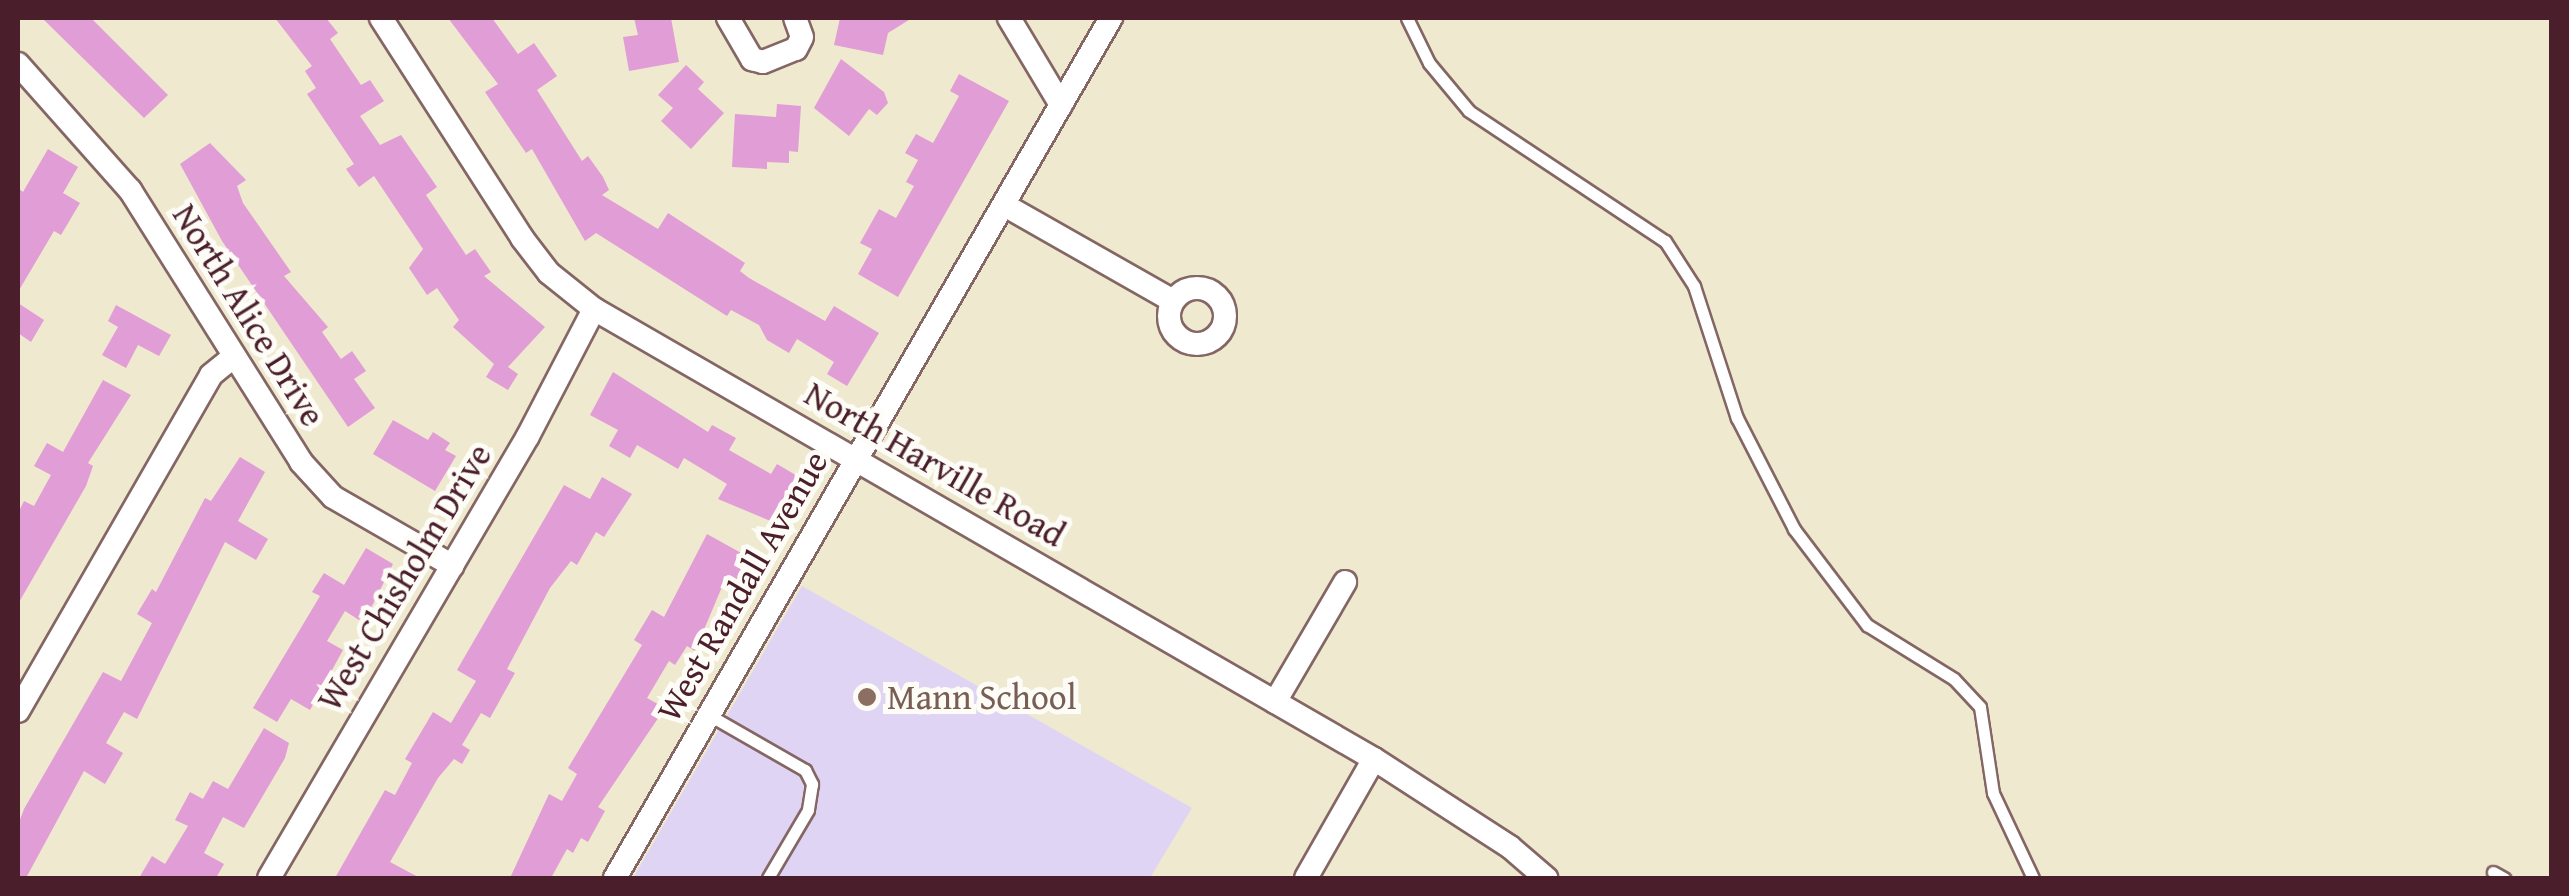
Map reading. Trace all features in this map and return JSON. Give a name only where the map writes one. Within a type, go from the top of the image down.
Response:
[{"type":"street","name":"North Harville Road","points":[[381,18],[522,238],[549,273],[594,309],[1374,759],[1510,847],[1546,878]]},
{"type":"street","points":[[728,18],[752,59],[763,62],[796,48],[802,37],[795,18]]},
{"type":"street","points":[[1008,18],[1061,105]]},
{"type":"street","name":"West Randall Avenue","points":[[615,878],[1111,18]]},
{"type":"street","name":"North Alice Drive","points":[[21,74],[130,190],[300,462],[333,497],[453,566]]},
{"type":"street","points":[[1006,206],[1173,301]]},
{"type":"street","name":"West Chisholm Drive","points":[[269,878],[453,566],[594,309]]},
{"type":"street","points":[[18,711],[211,375],[232,358]]},
{"type":"street","points":[[1275,702],[1346,582]]},
{"type":"street","points":[[1306,878],[1374,759]]},
{"type":"lane","points":[[1406,18],[1429,63],[1468,111],[1666,240],[1694,286],[1736,418],[1794,529],[1867,625],[1954,679],[1980,707],[1993,793],[2033,878]]},
{"type":"lane","points":[[709,715],[805,770],[812,784],[808,810],[768,878]]},
{"type":"shaded area","name":"Mann School","points":[[802,586],[1192,808],[1150,878],[633,878]]},
{"type":"building","points":[[42,18],[91,18],[168,95],[144,118]]},
{"type":"building","points":[[275,18],[326,18],[338,33],[330,39],[361,85],[370,80],[384,101],[360,116],[380,145],[401,135],[437,187],[426,195],[466,255],[475,249],[491,272],[484,276],[545,327],[508,367],[518,374],[508,390],[486,377],[494,364],[453,327],[459,320],[437,288],[427,295],[409,268],[423,249],[374,176],[359,187],[346,169],[354,164],[307,94],[316,88],[305,71],[312,66]]},
{"type":"building","points":[[448,18],[492,18],[518,54],[534,43],[557,76],[537,90],[582,161],[588,156],[603,177],[609,190],[602,195],[658,229],[668,213],[745,263],[740,271],[749,278],[825,321],[834,306],[879,333],[847,386],[827,374],[834,362],[797,339],[789,353],[767,340],[759,325],[731,310],[727,316],[596,233],[585,241],[532,149],[526,153],[485,92],[498,84]]},
{"type":"building","points":[[634,18],[671,18],[679,62],[629,71],[623,37],[638,35]]},
{"type":"building","points":[[840,18],[912,18],[888,33],[883,55],[834,45]]},
{"type":"building","points":[[841,59],[884,92],[888,103],[877,115],[869,109],[849,136],[814,108]]},
{"type":"building","points":[[686,65],[704,82],[698,89],[724,113],[691,149],[661,121],[673,108],[658,95]]},
{"type":"building","points":[[959,74],[1009,101],[898,297],[858,274],[872,249],[860,243],[879,209],[896,218],[914,186],[906,182],[918,160],[905,153],[916,134],[933,143],[959,96],[950,91]]},
{"type":"building","points":[[777,104],[801,106],[798,152],[789,151],[789,163],[767,162],[767,169],[732,167],[735,114],[776,117]]},
{"type":"building","points":[[210,143],[246,180],[237,186],[243,203],[291,272],[284,276],[328,327],[322,332],[341,359],[352,351],[366,371],[354,379],[375,408],[348,427],[222,241],[180,164]]},
{"type":"building","points":[[48,149],[78,167],[63,193],[80,203],[61,235],[54,231],[18,292],[18,188],[23,192]]},
{"type":"building","points":[[18,303],[44,320],[31,342],[18,333]]},
{"type":"building","points":[[116,305],[171,335],[159,356],[138,345],[126,368],[102,355],[118,327],[108,321]]},
{"type":"building","points":[[613,372],[708,432],[712,425],[736,438],[729,450],[771,474],[777,464],[799,477],[773,522],[718,499],[727,484],[684,458],[678,469],[637,445],[630,458],[609,446],[618,430],[590,415]]},
{"type":"building","points":[[103,380],[131,395],[88,463],[93,466],[86,486],[18,604],[18,513],[24,501],[34,506],[51,475],[34,466],[47,443],[63,452]]},
{"type":"building","points":[[393,420],[428,440],[433,432],[450,443],[445,450],[456,456],[435,491],[373,454]]},
{"type":"building","points":[[240,457],[265,472],[238,521],[268,539],[256,560],[225,542],[137,719],[124,712],[106,743],[123,753],[105,784],[84,771],[26,878],[18,878],[18,825],[24,809],[103,672],[121,681],[152,623],[137,614],[152,589],[156,592],[205,498],[211,501]]},
{"type":"building","points":[[602,477],[632,494],[604,537],[596,532],[577,565],[571,561],[550,588],[507,669],[515,673],[490,718],[481,713],[462,745],[470,750],[462,764],[454,759],[438,778],[390,862],[420,878],[335,878],[385,790],[395,795],[412,763],[405,759],[433,712],[451,723],[476,681],[457,670],[564,485],[590,499]]},
{"type":"building","points":[[707,534],[752,559],[740,582],[727,575],[695,651],[687,646],[675,665],[669,661],[647,698],[665,708],[598,807],[605,811],[588,842],[581,838],[573,853],[567,849],[551,878],[510,878],[549,794],[562,801],[577,774],[568,768],[642,645],[634,640],[652,610],[664,617]]},
{"type":"building","points":[[366,548],[393,564],[369,612],[359,620],[345,611],[327,641],[343,650],[310,710],[291,699],[277,722],[253,708],[320,596],[312,592],[324,573],[344,585]]},
{"type":"building","points":[[264,728],[289,743],[285,758],[244,828],[223,817],[204,853],[224,864],[216,878],[139,878],[152,856],[165,864],[188,826],[175,820],[190,792],[203,799],[213,781],[228,789]]},
{"type":"place","name":"Mann School","points":[[867,697]]}]
